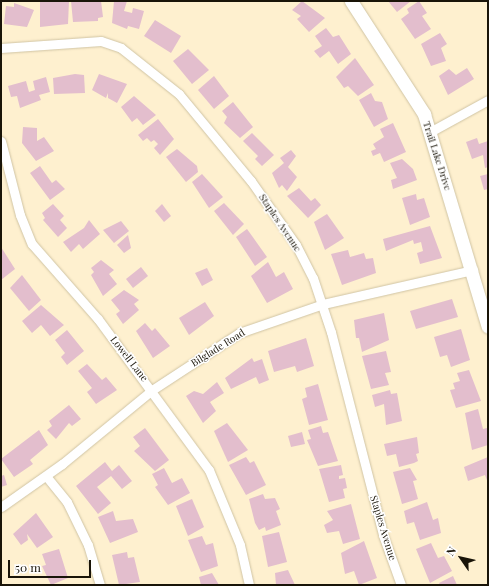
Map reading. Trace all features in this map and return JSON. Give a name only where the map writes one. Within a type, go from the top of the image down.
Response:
[{"type":"street","name":"Trail Lake Drive","points":[[351,1],[406,82],[424,114],[428,133],[473,270],[488,327]]},
{"type":"street","name":"Staples Avenue","points":[[1,48],[101,41],[140,60],[179,94],[251,181],[296,245],[323,304],[383,535],[401,585]]},
{"type":"street","points":[[428,133],[488,100]]},
{"type":"street","name":"Lowell Lane","points":[[1,141],[20,215],[32,244],[152,390],[209,470],[240,545],[249,585]]},
{"type":"street","name":"Bilglade Road","points":[[1,507],[46,476],[152,390],[239,333],[323,304],[473,270]]},
{"type":"street","points":[[46,476],[67,502],[88,544],[100,585]]},
{"type":"building","points":[[40,1],[69,1],[68,24],[40,27]]},
{"type":"building","points":[[71,1],[101,1],[103,17],[98,18],[98,21],[73,22]]},
{"type":"building","points":[[114,1],[127,1],[124,11],[132,13],[133,8],[144,11],[139,29],[128,26],[127,29],[112,23]]},
{"type":"building","points":[[302,1],[325,18],[309,32],[297,19],[301,16],[292,10]]},
{"type":"building","points":[[388,1],[411,1],[397,12]]},
{"type":"building","points":[[419,1],[427,13],[422,16],[431,29],[415,39],[401,19],[409,13],[407,9]]},
{"type":"building","points":[[14,3],[34,10],[27,27],[4,24],[6,6],[14,7]]},
{"type":"building","points":[[155,20],[181,36],[171,53],[144,36]]},
{"type":"building","points":[[326,28],[333,37],[339,35],[351,54],[338,64],[329,51],[320,58],[314,51],[322,46],[315,36]]},
{"type":"building","points":[[440,33],[447,44],[441,48],[446,61],[431,66],[421,44]]},
{"type":"building","points":[[188,49],[209,70],[192,84],[173,61]]},
{"type":"building","points":[[355,58],[374,85],[358,96],[348,86],[344,88],[336,77]]},
{"type":"building","points":[[467,68],[474,79],[448,95],[439,76],[449,69],[456,75]]},
{"type":"building","points":[[75,74],[84,75],[85,93],[54,94],[53,78]]},
{"type":"building","points":[[99,74],[127,84],[117,103],[108,98],[108,93],[106,98],[92,90]]},
{"type":"building","points":[[214,76],[229,96],[214,109],[198,90]]},
{"type":"building","points":[[46,77],[50,92],[39,95],[41,100],[20,108],[17,96],[11,97],[8,86],[26,81],[29,92],[35,90],[33,81]]},
{"type":"building","points":[[371,93],[375,101],[382,102],[388,119],[374,127],[359,100]]},
{"type":"building","points":[[134,96],[156,115],[143,125],[137,118],[132,122],[121,107]]},
{"type":"building","points":[[233,102],[253,127],[240,138],[224,123],[227,117],[222,111]]},
{"type":"building","points":[[158,119],[174,139],[160,155],[154,148],[158,144],[154,140],[151,142],[147,138],[143,141],[138,135]]},
{"type":"building","points":[[393,123],[406,152],[384,162],[380,153],[373,156],[371,151],[376,149],[373,144],[384,137],[380,129]]},
{"type":"building","points":[[23,127],[37,128],[37,141],[44,137],[54,151],[36,161],[22,143]]},
{"type":"building","points":[[252,133],[274,155],[262,166],[255,159],[258,156],[243,141]]},
{"type":"building","points":[[477,138],[479,144],[488,141],[488,167],[485,168],[483,155],[472,159],[466,142]]},
{"type":"building","points":[[177,149],[197,166],[198,172],[186,182],[166,157]]},
{"type":"building","points":[[291,150],[296,156],[288,167],[297,177],[287,191],[282,185],[279,188],[272,173],[284,163],[280,158]]},
{"type":"building","points":[[402,159],[413,169],[417,180],[393,189],[391,180],[397,178],[390,163]]},
{"type":"building","points":[[40,166],[52,183],[56,180],[65,189],[50,200],[30,173]]},
{"type":"building","points":[[202,174],[223,197],[209,208],[192,182]]},
{"type":"building","points":[[488,174],[488,189],[484,190],[480,176]]},
{"type":"building","points":[[299,188],[311,201],[315,198],[321,205],[308,218],[287,196]]},
{"type":"building","points":[[416,194],[417,200],[424,198],[430,217],[410,225],[402,198]]},
{"type":"building","points":[[224,203],[244,224],[233,235],[214,211]]},
{"type":"building","points":[[53,204],[64,216],[60,220],[67,228],[58,237],[43,220],[45,218],[42,213]]},
{"type":"building","points":[[162,204],[171,216],[164,222],[155,211]]},
{"type":"building","points":[[327,214],[344,238],[325,250],[314,222]]},
{"type":"building","points":[[89,220],[100,234],[83,249],[79,244],[71,252],[63,242],[84,228]]},
{"type":"building","points":[[121,221],[129,231],[114,243],[103,230]]},
{"type":"building","points":[[430,226],[442,258],[420,264],[417,253],[423,251],[421,242],[414,244],[413,240],[386,251],[383,239]]},
{"type":"building","points":[[247,229],[267,257],[255,266],[236,237]]},
{"type":"building","points":[[128,235],[131,248],[124,253],[117,245]]},
{"type":"building","points":[[1,247],[15,269],[1,280]]},
{"type":"building","points":[[348,250],[350,257],[364,253],[366,259],[373,258],[376,273],[342,285],[331,254]]},
{"type":"building","points":[[101,260],[114,270],[109,274],[117,284],[103,296],[91,275],[94,272],[91,268]]},
{"type":"building","points":[[268,262],[276,277],[284,272],[293,289],[267,303],[251,276]]},
{"type":"building","points":[[141,267],[148,276],[133,288],[126,279]]},
{"type":"building","points":[[207,268],[213,280],[202,286],[195,273]]},
{"type":"building","points":[[22,275],[41,300],[29,311],[10,288]]},
{"type":"building","points":[[124,290],[139,300],[134,304],[139,310],[123,324],[116,314],[120,311],[111,300]]},
{"type":"building","points":[[452,299],[458,317],[416,329],[410,311]]},
{"type":"building","points":[[205,302],[214,316],[189,335],[179,318]]},
{"type":"building","points":[[41,305],[64,325],[50,336],[41,325],[32,333],[22,321]]},
{"type":"building","points":[[384,313],[389,340],[362,352],[359,338],[356,338],[354,320]]},
{"type":"building","points":[[145,323],[152,331],[155,328],[170,346],[153,358],[136,331]]},
{"type":"building","points":[[461,329],[470,360],[451,367],[447,355],[440,357],[434,337]]},
{"type":"building","points":[[67,330],[84,351],[67,365],[61,357],[65,353],[55,340]]},
{"type":"building","points":[[306,338],[314,366],[297,372],[295,366],[274,372],[268,351]]},
{"type":"building","points":[[386,351],[391,372],[385,373],[389,385],[371,389],[362,356]]},
{"type":"building","points":[[252,358],[254,362],[262,359],[269,380],[259,384],[256,377],[231,389],[225,378]]},
{"type":"building","points":[[87,364],[102,380],[106,377],[117,390],[96,404],[87,392],[92,388],[78,371]]},
{"type":"building","points":[[469,370],[481,401],[456,408],[450,390],[455,389],[453,383],[460,381],[457,373]]},
{"type":"building","points":[[217,382],[224,393],[210,402],[216,411],[203,423],[186,396],[194,391],[203,394]]},
{"type":"building","points":[[318,384],[328,420],[309,425],[302,399],[307,397],[305,388]]},
{"type":"building","points":[[390,390],[391,394],[397,393],[402,421],[386,425],[384,404],[375,407],[372,395]]},
{"type":"building","points":[[69,405],[81,419],[72,426],[69,423],[56,439],[47,430],[52,426],[49,421]]},
{"type":"building","points":[[478,409],[483,429],[487,428],[488,445],[472,450],[465,413]]},
{"type":"building","points":[[227,423],[248,450],[228,462],[214,431]]},
{"type":"building","points":[[321,426],[323,433],[328,432],[338,461],[318,466],[307,440],[311,439],[308,430]]},
{"type":"building","points":[[145,428],[169,460],[155,471],[134,451],[140,446],[133,437]]},
{"type":"building","points":[[39,430],[48,445],[30,460],[33,464],[14,477],[1,459]]},
{"type":"building","points":[[302,432],[305,444],[291,447],[288,436]]},
{"type":"building","points":[[417,437],[419,453],[416,454],[418,461],[399,467],[396,454],[387,456],[384,444]]},
{"type":"building","points":[[246,457],[250,463],[254,461],[266,485],[246,495],[229,465]]},
{"type":"building","points":[[488,457],[488,483],[485,475],[468,481],[464,467]]},
{"type":"building","points":[[105,462],[112,471],[119,465],[132,481],[122,489],[111,476],[97,487],[111,503],[98,514],[76,486]]},
{"type":"building","points":[[341,465],[343,475],[339,476],[339,479],[345,478],[347,488],[343,489],[345,498],[329,502],[319,469]]},
{"type":"building","points":[[164,468],[172,483],[182,478],[190,493],[168,505],[155,487],[158,485],[152,474]]},
{"type":"building","points":[[410,468],[417,480],[413,481],[418,499],[402,504],[393,472]]},
{"type":"building","points":[[4,475],[7,485],[1,487],[1,476]]},
{"type":"building","points":[[263,494],[265,499],[275,498],[280,509],[276,511],[281,525],[266,531],[265,527],[259,530],[255,523],[249,499]]},
{"type":"building","points":[[192,499],[204,527],[188,536],[176,506]]},
{"type":"building","points":[[427,502],[433,520],[438,518],[441,533],[420,540],[414,522],[407,524],[404,511]]},
{"type":"building","points":[[351,504],[360,539],[343,544],[339,531],[327,533],[324,525],[333,520],[327,511]]},
{"type":"building","points":[[113,511],[116,521],[133,519],[138,532],[110,543],[98,517]]},
{"type":"building","points":[[36,513],[53,537],[37,548],[27,534],[28,540],[21,545],[13,534]]},
{"type":"building","points":[[279,532],[287,562],[268,567],[262,536]]},
{"type":"building","points":[[202,536],[206,545],[213,543],[218,566],[201,572],[188,540]]},
{"type":"building","points":[[364,541],[377,578],[359,585],[354,571],[345,574],[341,553]]},
{"type":"building","points":[[431,543],[438,558],[444,556],[452,571],[430,583],[416,549]]},
{"type":"building","points":[[59,549],[68,578],[51,585],[42,566],[46,565],[42,554]]},
{"type":"building","points":[[127,552],[128,558],[134,557],[140,582],[119,585],[112,555]]},
{"type":"building","points":[[288,570],[295,585],[276,585],[275,573]]},
{"type":"building","points":[[212,573],[219,585],[201,585],[199,577]]},
{"type":"building","points":[[453,576],[457,585],[440,585],[439,583]]}]
